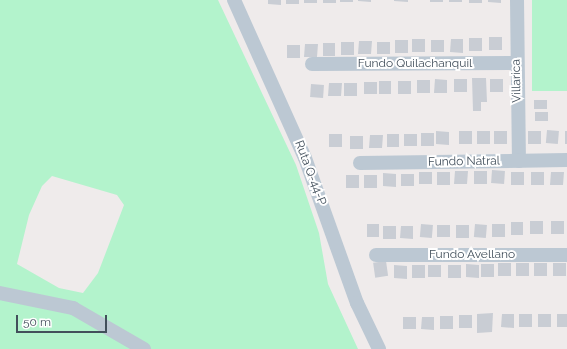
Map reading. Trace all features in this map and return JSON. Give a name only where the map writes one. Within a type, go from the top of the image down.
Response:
[{"type":"street","name":"Ruta Q-44-P","points":[[234,0],[305,158],[357,303],[379,349]]},
{"type":"street","name":"Villarica","points":[[517,0],[519,161]]},
{"type":"street","name":"Fundo Quilachanquil","points":[[312,64],[517,63]]},
{"type":"street","name":"Fundo Natral","points":[[360,163],[567,160]]},
{"type":"street","name":"Fundo Avellano","points":[[376,255],[567,255]]},
{"type":"street","points":[[0,293],[73,308],[144,349]]},
{"type":"green space","points":[[0,0],[218,0],[296,165],[319,233],[328,284],[358,349],[0,349]],"holes":[[[52,176],[117,195],[124,205],[98,273],[83,293],[59,288],[17,264],[29,215],[42,186]]]},
{"type":"green space","points":[[532,0],[567,0],[567,91],[532,91]]},
{"type":"building","points":[[268,0],[281,0],[281,5],[268,4]]},
{"type":"building","points":[[286,0],[299,0],[299,4],[286,4]]},
{"type":"building","points":[[304,0],[317,0],[317,3],[304,3]]},
{"type":"building","points":[[323,0],[336,0],[336,3],[323,3]]},
{"type":"building","points":[[340,0],[353,0],[353,2],[340,2]]},
{"type":"building","points":[[371,0],[371,2],[358,1]]},
{"type":"building","points":[[408,0],[408,2],[394,1]]},
{"type":"building","points":[[430,0],[443,0],[443,2],[430,2]]},
{"type":"building","points":[[449,0],[462,0],[462,2],[449,2]]},
{"type":"building","points":[[469,0],[482,0],[482,3],[469,3]]},
{"type":"building","points":[[488,0],[501,0],[501,3],[488,2]]},
{"type":"building","points":[[489,37],[502,37],[502,50],[489,50]]},
{"type":"building","points":[[469,38],[482,38],[482,51],[469,51]]},
{"type":"building","points":[[412,39],[425,39],[425,52],[412,52]]},
{"type":"building","points":[[451,39],[463,39],[463,53],[450,52]]},
{"type":"building","points":[[395,40],[408,40],[408,53],[395,53]]},
{"type":"building","points":[[431,40],[444,40],[444,52],[431,52]]},
{"type":"building","points":[[359,41],[372,41],[371,54],[358,54]]},
{"type":"building","points":[[341,42],[354,42],[354,55],[341,55]]},
{"type":"building","points":[[377,42],[390,42],[390,54],[377,54]]},
{"type":"building","points":[[323,43],[335,43],[335,56],[323,56]]},
{"type":"building","points":[[305,44],[318,44],[317,57],[304,57]]},
{"type":"building","points":[[287,45],[300,45],[300,58],[287,58]]},
{"type":"building","points":[[472,78],[486,78],[487,102],[481,102],[481,111],[473,111]]},
{"type":"building","points":[[435,79],[447,80],[447,93],[434,93]]},
{"type":"building","points":[[454,79],[467,79],[467,92],[454,92]]},
{"type":"building","points":[[490,79],[503,79],[503,92],[490,92]]},
{"type":"building","points":[[417,80],[430,80],[430,93],[417,93]]},
{"type":"building","points":[[379,81],[391,81],[391,94],[379,94]]},
{"type":"building","points":[[398,81],[411,81],[411,94],[398,94]]},
{"type":"building","points":[[364,82],[377,82],[377,94],[364,94]]},
{"type":"building","points":[[329,83],[342,83],[341,96],[328,96]]},
{"type":"building","points":[[344,83],[357,83],[357,96],[344,96]]},
{"type":"building","points":[[311,84],[324,85],[323,98],[310,97]]},
{"type":"building","points":[[534,100],[547,100],[547,109],[534,109]]},
{"type":"building","points":[[535,112],[548,112],[548,121],[535,121]]},
{"type":"building","points":[[547,130],[559,131],[558,144],[546,143]]},
{"type":"building","points":[[436,131],[449,132],[449,145],[436,144]]},
{"type":"building","points":[[459,131],[472,131],[472,144],[459,144]]},
{"type":"building","points":[[477,131],[490,131],[490,144],[477,144]]},
{"type":"building","points":[[494,131],[507,131],[507,144],[494,144]]},
{"type":"building","points":[[528,131],[541,131],[541,144],[528,144]]},
{"type":"building","points":[[565,131],[567,131],[567,144],[565,144]]},
{"type":"building","points":[[421,133],[434,133],[434,146],[421,146]]},
{"type":"building","points":[[329,134],[342,134],[342,147],[329,147]]},
{"type":"building","points":[[387,134],[399,134],[399,147],[387,147]]},
{"type":"building","points":[[404,134],[417,134],[417,146],[404,146]]},
{"type":"building","points":[[370,135],[383,135],[382,148],[369,148]]},
{"type":"building","points":[[350,136],[363,136],[363,149],[350,149]]},
{"type":"building","points":[[492,170],[505,171],[504,184],[491,183]]},
{"type":"building","points":[[455,171],[468,171],[467,184],[454,184]]},
{"type":"building","points":[[474,171],[487,171],[487,184],[474,184]]},
{"type":"building","points":[[419,172],[432,172],[432,184],[419,184]]},
{"type":"building","points":[[437,172],[450,172],[450,185],[437,185]]},
{"type":"building","points":[[511,172],[524,172],[524,185],[511,185]]},
{"type":"building","points":[[531,172],[544,172],[544,185],[531,185]]},
{"type":"building","points":[[551,172],[564,172],[563,185],[550,185]]},
{"type":"building","points":[[383,173],[396,174],[396,187],[383,186]]},
{"type":"building","points":[[401,174],[414,174],[414,186],[401,186]]},
{"type":"building","points":[[346,175],[359,175],[359,188],[346,188]]},
{"type":"building","points":[[364,175],[377,175],[377,188],[364,188]]},
{"type":"building","points":[[530,221],[543,221],[543,234],[530,234]]},
{"type":"building","points":[[551,221],[564,221],[564,234],[551,234]]},
{"type":"building","points":[[511,222],[523,222],[523,235],[511,235]]},
{"type":"building","points":[[367,224],[379,224],[379,237],[367,237]]},
{"type":"building","points":[[421,224],[433,225],[432,238],[420,237]]},
{"type":"building","points":[[475,224],[487,225],[486,238],[474,237]]},
{"type":"building","points":[[492,224],[505,224],[505,237],[492,237]]},
{"type":"building","points":[[437,225],[450,225],[450,237],[437,237]]},
{"type":"building","points":[[456,225],[469,225],[469,238],[456,238]]},
{"type":"building","points":[[383,226],[396,226],[396,239],[383,239]]},
{"type":"building","points":[[401,226],[413,226],[413,239],[400,238]]},
{"type":"building","points":[[386,261],[388,276],[375,278],[373,263]]},
{"type":"building","points":[[498,263],[511,263],[511,276],[498,276]]},
{"type":"building","points":[[516,263],[529,263],[529,276],[516,276]]},
{"type":"building","points":[[534,263],[547,263],[547,276],[534,276]]},
{"type":"building","points":[[553,263],[566,263],[566,276],[553,276]]},
{"type":"building","points":[[466,264],[479,265],[479,278],[466,277]]},
{"type":"building","points":[[481,264],[494,264],[494,277],[481,277]]},
{"type":"building","points":[[394,265],[407,266],[407,279],[394,278]]},
{"type":"building","points":[[412,265],[425,265],[425,278],[412,278]]},
{"type":"building","points":[[428,265],[441,265],[441,277],[428,277]]},
{"type":"building","points":[[448,265],[461,265],[461,278],[448,278]]},
{"type":"building","points":[[493,313],[492,332],[477,333],[477,314]]},
{"type":"building","points":[[502,314],[514,314],[514,328],[501,327]]},
{"type":"building","points":[[519,314],[532,314],[532,327],[519,327]]},
{"type":"building","points":[[538,314],[551,314],[551,327],[538,327]]},
{"type":"building","points":[[557,314],[567,314],[567,327],[557,327]]},
{"type":"building","points":[[459,315],[472,315],[472,328],[459,328]]},
{"type":"building","points":[[440,316],[453,316],[453,329],[440,329]]},
{"type":"building","points":[[403,317],[416,317],[416,329],[403,329]]},
{"type":"building","points":[[422,317],[434,317],[434,330],[421,329]]}]
